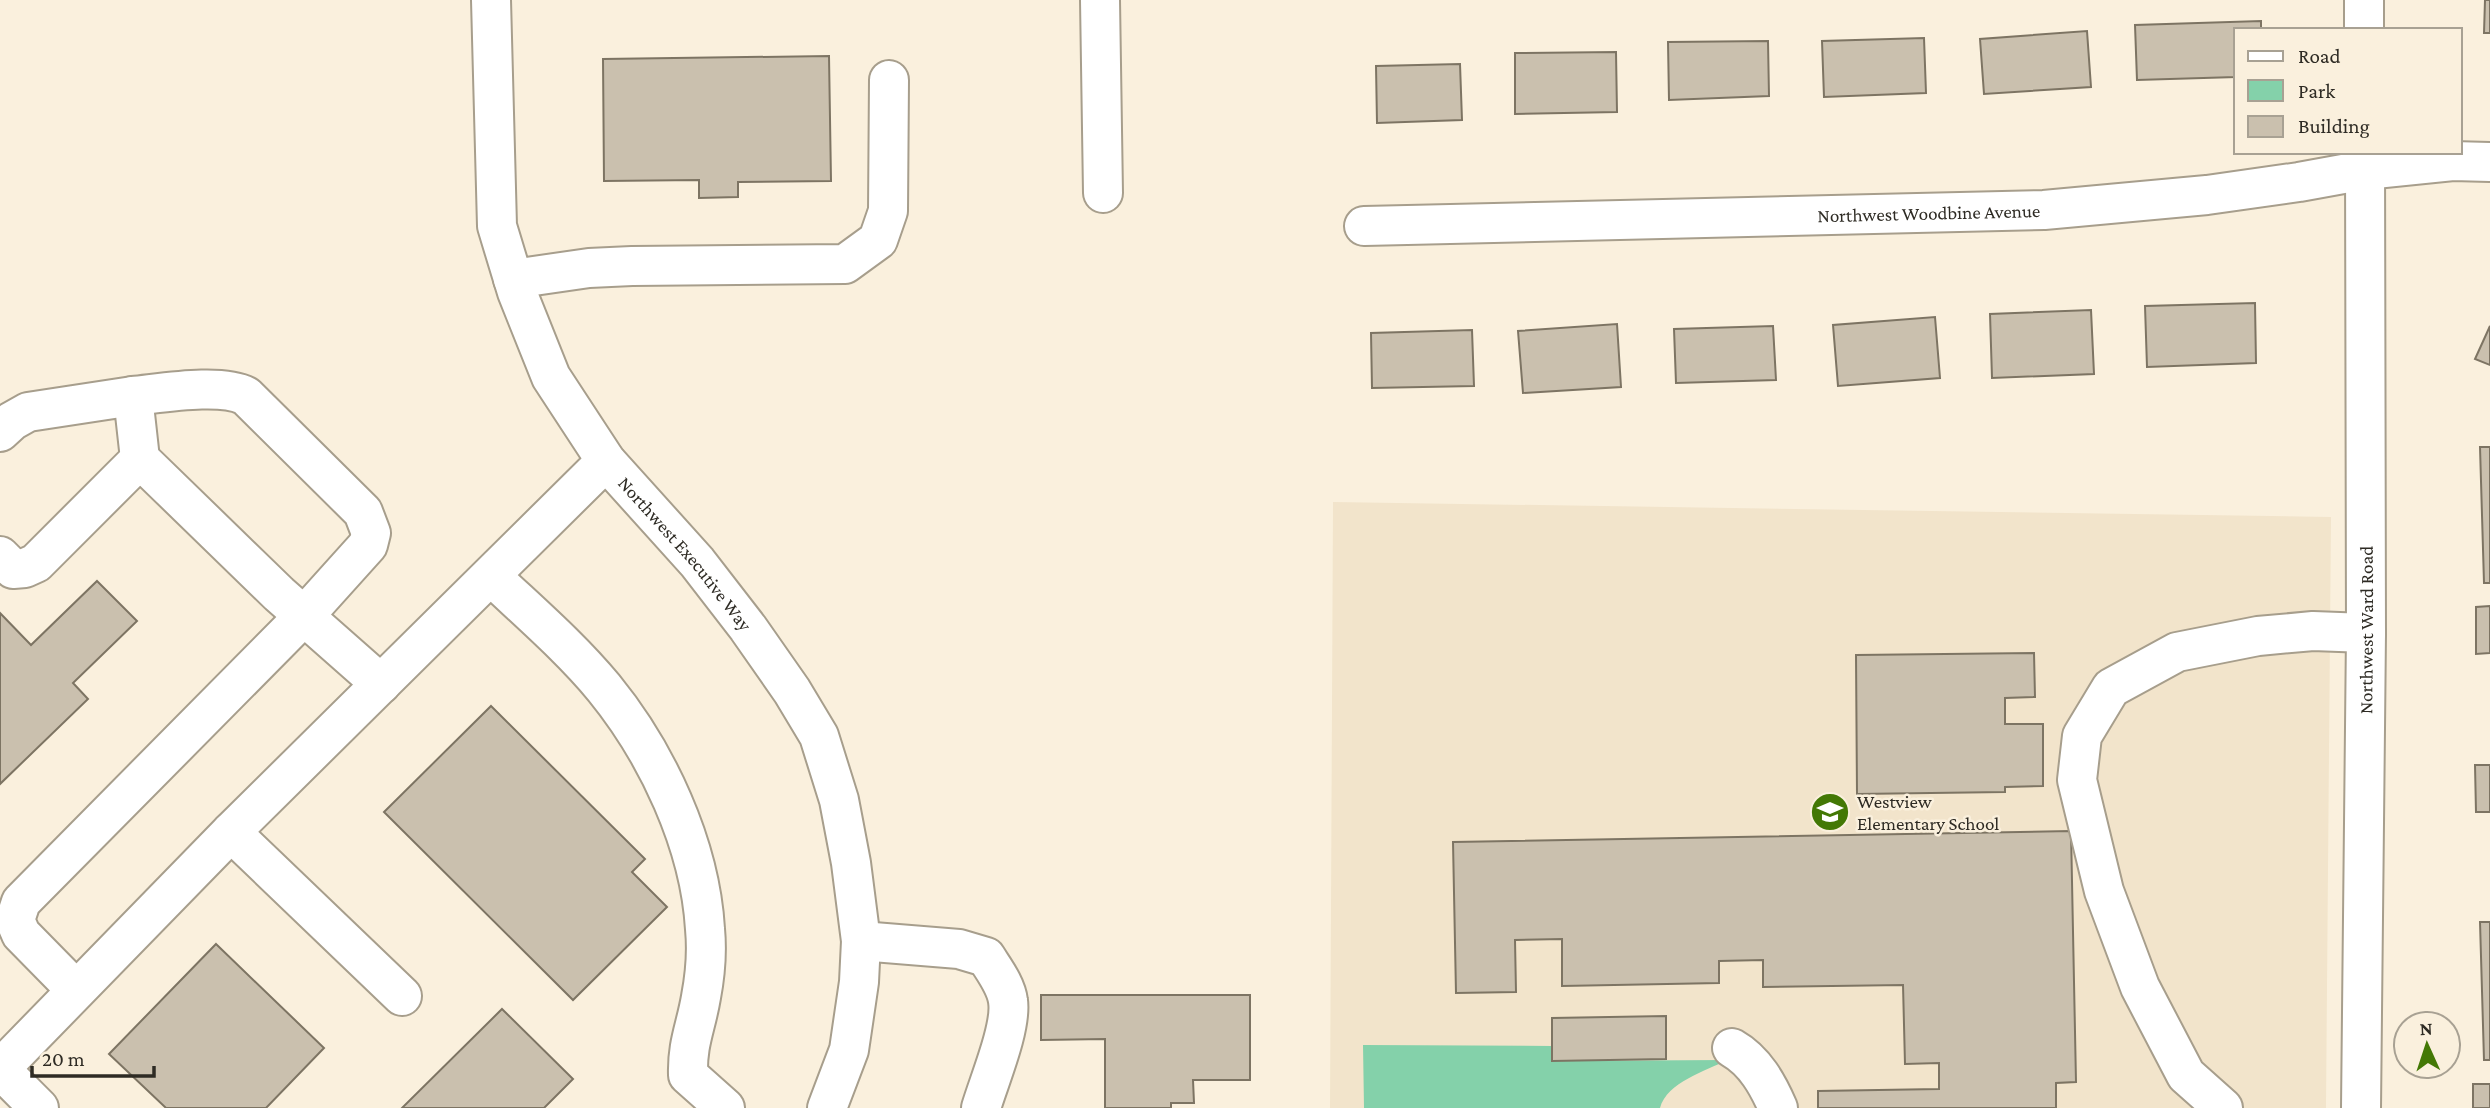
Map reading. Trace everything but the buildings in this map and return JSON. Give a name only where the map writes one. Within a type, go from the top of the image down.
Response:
[{"type":"street","name":"Northwest Executive Way","points":[[491,0],[497,226],[513,279],[551,377],[606,461],[697,562],[792,691],[819,736],[839,800],[851,863],[861,941],[859,982],[849,1050],[827,1108]]},
{"type":"street","points":[[1100,0],[1103,193]]},
{"type":"street","points":[[2364,0],[2364,28]]},
{"type":"street","points":[[513,279],[632,265],[845,264],[878,240],[888,211],[889,80]]},
{"type":"street","name":"Northwest Woodbine Avenue","points":[[1364,226],[2044,210],[2207,195],[2299,182],[2365,161],[2490,162]]},
{"type":"street","name":"Northwest Ward Road","points":[[2361,1108],[2366,633],[2365,161]]},
{"type":"street","points":[[0,432],[28,412],[133,396],[230,390],[246,396],[363,512],[371,533],[368,545],[305,615],[21,902],[15,920],[21,934],[76,990]]},
{"type":"street","points":[[133,396],[141,459],[269,584],[381,684]]},
{"type":"street","points":[[0,556],[13,569],[36,563],[141,459]]},
{"type":"street","points":[[39,1108],[0,1069],[231,832],[606,461]]},
{"type":"street","points":[[491,576],[604,688],[649,754],[687,835],[698,871],[706,930],[701,998],[687,1052],[688,1075],[725,1108]]},
{"type":"street","points":[[2223,1108],[2186,1075],[2140,987],[2104,891],[2077,780],[2082,736],[2111,688],[2177,652],[2258,636],[2313,631],[2366,633]]},
{"type":"street","points":[[231,832],[402,996]]},
{"type":"street","points":[[861,941],[959,949],[986,957],[999,977],[1008,1001],[1005,1031],[981,1108]]},
{"type":"street","points":[[1732,1048],[1745,1056],[1769,1088],[1778,1108]]},
{"type":"shaded area","name":"Westview Elementary School","points":[[1333,502],[2331,517],[2326,1108],[1330,1108]]},
{"type":"green space","points":[[1363,1045],[1552,1046],[1553,1061],[1727,1060],[1679,1084],[1670,1091],[1660,1108],[1364,1108]]},
{"type":"place","name":"Westview Elementary School","points":[[1830,812]]}]
